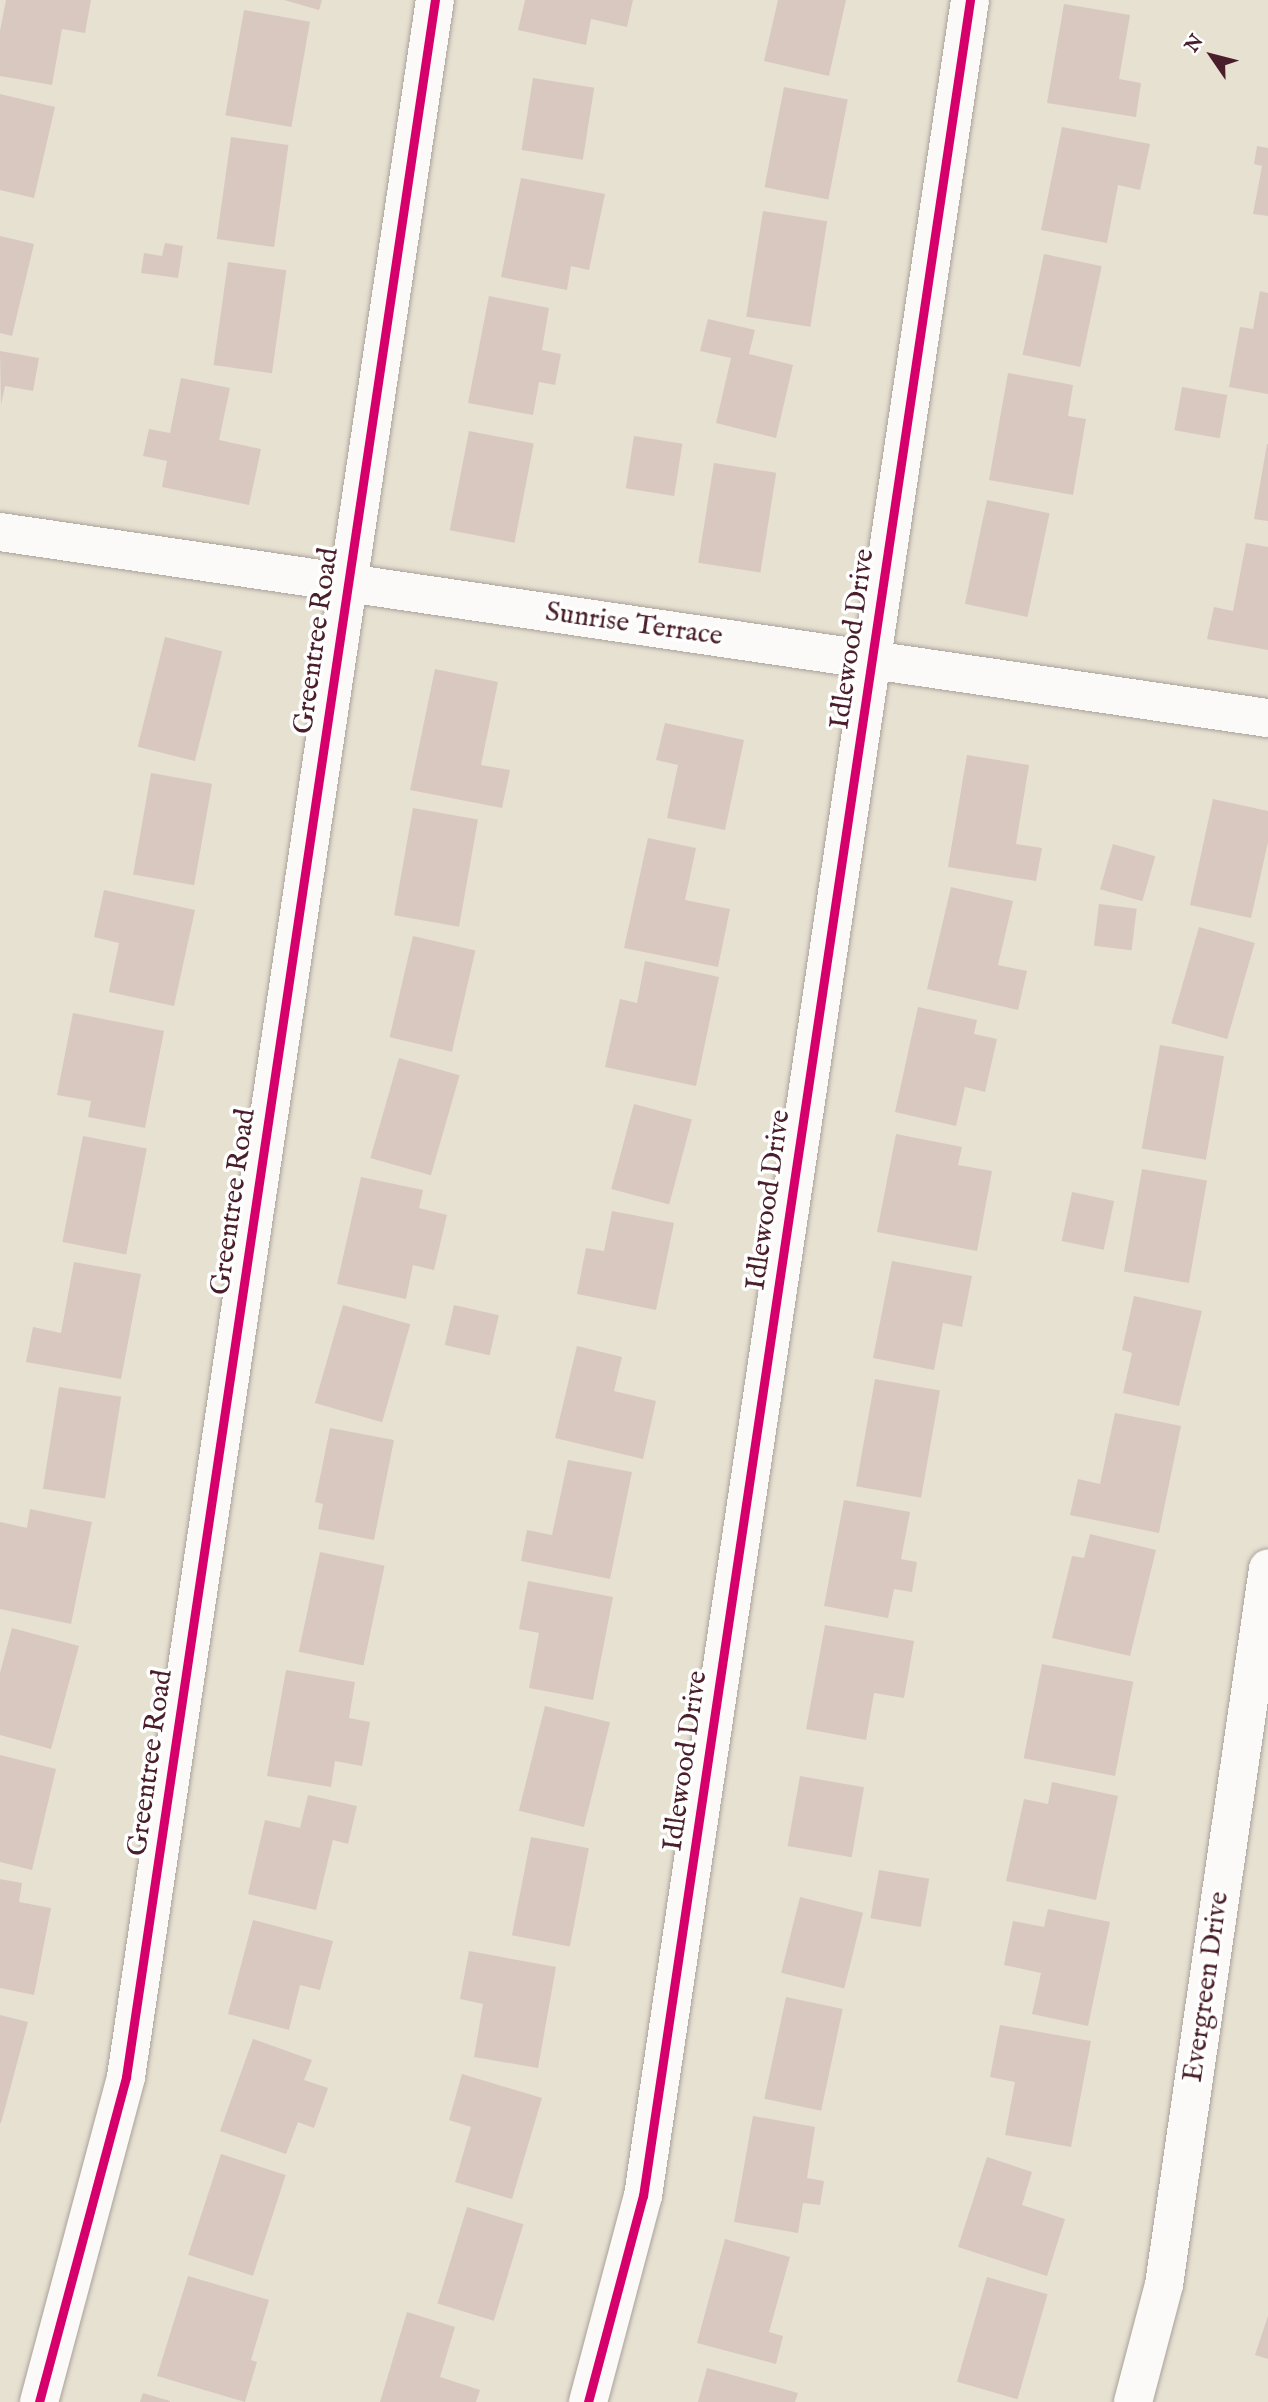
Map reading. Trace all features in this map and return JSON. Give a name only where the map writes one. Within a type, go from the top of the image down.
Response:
[{"type":"street","name":"Greentree Road","points":[[39,2402],[126,2077],[435,0]]},
{"type":"street","name":"Idlewood Drive","points":[[588,2402],[645,2183],[970,0]]},
{"type":"street","name":"Sunrise Terrace","points":[[0,532],[1268,718]]},
{"type":"street","name":"Evergreen Drive","points":[[1133,2402],[1164,2285],[1268,1569]]},
{"type":"building","points":[[6,0],[91,0],[85,33],[62,29],[52,85],[0,76],[0,31]]},
{"type":"building","points":[[284,0],[322,0],[319,10]]},
{"type":"building","points":[[525,0],[633,0],[627,27],[591,19],[586,45],[518,30]]},
{"type":"building","points":[[778,0],[846,0],[829,76],[764,61]]},
{"type":"building","points":[[1064,4],[1130,15],[1119,79],[1141,83],[1136,117],[1047,103]]},
{"type":"building","points":[[244,10],[310,22],[291,127],[225,115]]},
{"type":"building","points":[[533,78],[594,88],[583,160],[522,150]]},
{"type":"building","points":[[784,87],[848,99],[828,200],[765,187]]},
{"type":"building","points":[[0,94],[55,107],[34,198],[0,190]]},
{"type":"building","points":[[1062,127],[1150,144],[1140,190],[1118,185],[1107,243],[1041,230]]},
{"type":"building","points":[[231,137],[288,145],[274,247],[217,239]]},
{"type":"building","points":[[1257,146],[1268,148],[1268,216],[1253,214],[1262,166],[1254,164]]},
{"type":"building","points":[[521,178],[605,194],[589,270],[571,266],[567,290],[501,277]]},
{"type":"building","points":[[763,211],[827,221],[810,327],[746,317]]},
{"type":"building","points":[[0,236],[34,244],[12,336],[0,333]]},
{"type":"building","points":[[165,243],[183,246],[178,278],[141,273],[144,253],[162,256]]},
{"type":"building","points":[[1044,254],[1102,266],[1080,367],[1023,355]]},
{"type":"building","points":[[228,262],[286,270],[272,373],[214,365]]},
{"type":"building","points":[[1260,291],[1268,293],[1268,394],[1229,387],[1240,327],[1253,329]]},
{"type":"building","points":[[489,296],[549,308],[542,350],[561,354],[555,385],[539,382],[533,415],[468,403]]},
{"type":"building","points":[[708,319],[755,330],[749,354],[793,365],[776,438],[716,423],[731,358],[700,351]]},
{"type":"building","points":[[0,351],[39,358],[33,391],[5,386],[1,405]]},
{"type":"building","points":[[1008,373],[1073,385],[1068,416],[1086,419],[1073,495],[989,480]]},
{"type":"building","points":[[181,378],[230,388],[219,440],[261,449],[249,505],[162,487],[167,461],[143,456],[149,429],[170,433]]},
{"type":"building","points":[[1182,387],[1227,395],[1220,438],[1174,430]]},
{"type":"building","points":[[469,431],[534,444],[515,543],[450,530]]},
{"type":"building","points":[[634,436],[682,444],[674,496],[626,488]]},
{"type":"building","points":[[1268,444],[1268,521],[1254,519]]},
{"type":"building","points":[[714,463],[776,473],[760,573],[698,563]]},
{"type":"building","points":[[987,500],[1050,513],[1028,617],[965,604]]},
{"type":"building","points":[[1246,543],[1268,547],[1268,650],[1207,639],[1214,607],[1233,611]]},
{"type":"building","points":[[165,637],[222,651],[195,761],[138,747]]},
{"type":"building","points":[[435,669],[498,682],[481,765],[510,770],[502,808],[410,790]]},
{"type":"building","points":[[665,723],[744,740],[725,830],[667,818],[678,765],[656,760]]},
{"type":"building","points":[[967,755],[1029,765],[1016,844],[1042,848],[1036,881],[948,867]]},
{"type":"building","points":[[151,773],[212,784],[194,885],[133,874]]},
{"type":"building","points":[[1213,799],[1268,811],[1268,842],[1251,918],[1190,905]]},
{"type":"building","points":[[413,808],[478,819],[459,927],[394,915]]},
{"type":"building","points":[[648,838],[696,848],[685,900],[730,909],[718,967],[624,948]]},
{"type":"building","points":[[1113,844],[1155,856],[1142,901],[1100,889]]},
{"type":"building","points":[[951,887],[1013,901],[998,965],[1027,971],[1018,1010],[927,989]]},
{"type":"building","points":[[104,890],[195,910],[174,1006],[109,992],[119,943],[94,937]]},
{"type":"building","points":[[1099,904],[1137,909],[1132,950],[1094,946]]},
{"type":"building","points":[[1199,927],[1255,943],[1227,1039],[1171,1023]]},
{"type":"building","points":[[413,936],[475,950],[452,1052],[390,1037]]},
{"type":"building","points":[[645,961],[719,977],[696,1086],[605,1067],[620,999],[637,1003]]},
{"type":"building","points":[[918,1007],[977,1020],[974,1034],[997,1039],[985,1092],[965,1087],[956,1126],[895,1112]]},
{"type":"building","points":[[73,1013],[164,1031],[145,1128],[88,1117],[91,1101],[57,1095]]},
{"type":"building","points":[[1160,1045],[1224,1056],[1206,1160],[1142,1148]]},
{"type":"building","points":[[399,1058],[460,1075],[431,1175],[370,1158]]},
{"type":"building","points":[[634,1104],[692,1120],[669,1205],[611,1189]]},
{"type":"building","points":[[896,1134],[962,1147],[958,1165],[992,1171],[977,1251],[877,1232]]},
{"type":"building","points":[[83,1136],[147,1148],[126,1254],[62,1242]]},
{"type":"building","points":[[1142,1169],[1207,1180],[1189,1283],[1124,1271]]},
{"type":"building","points":[[361,1177],[423,1190],[419,1208],[447,1215],[434,1270],[413,1265],[406,1299],[337,1284]]},
{"type":"building","points":[[1072,1192],[1114,1201],[1104,1250],[1062,1241]]},
{"type":"building","points":[[612,1211],[674,1223],[656,1310],[577,1294],[586,1248],[604,1251]]},
{"type":"building","points":[[892,1261],[972,1276],[962,1327],[943,1323],[934,1370],[873,1358]]},
{"type":"building","points":[[74,1262],[141,1274],[121,1379],[26,1362],[33,1327],[61,1333]]},
{"type":"building","points":[[1134,1296],[1202,1311],[1179,1406],[1123,1393],[1132,1353],[1122,1350]]},
{"type":"building","points":[[343,1305],[410,1324],[382,1422],[315,1403]]},
{"type":"building","points":[[454,1305],[499,1315],[490,1355],[445,1345]]},
{"type":"building","points":[[577,1346],[622,1357],[614,1391],[656,1401],[643,1459],[555,1438]]},
{"type":"building","points":[[875,1379],[940,1390],[921,1498],[856,1486]]},
{"type":"building","points":[[59,1387],[121,1397],[105,1499],[43,1489]]},
{"type":"building","points":[[1115,1413],[1181,1426],[1159,1533],[1070,1515],[1078,1479],[1100,1484]]},
{"type":"building","points":[[330,1428],[394,1440],[374,1540],[318,1529],[323,1504],[315,1502]]},
{"type":"building","points":[[568,1460],[632,1472],[610,1579],[521,1561],[527,1530],[552,1535]]},
{"type":"building","points":[[844,1500],[910,1512],[901,1559],[917,1562],[912,1592],[894,1589],[888,1618],[824,1606]]},
{"type":"building","points":[[30,1509],[92,1522],[71,1624],[0,1609],[0,1522],[27,1528]]},
{"type":"building","points":[[1090,1534],[1156,1550],[1130,1656],[1052,1638],[1072,1556],[1084,1558]]},
{"type":"building","points":[[320,1552],[385,1566],[363,1665],[299,1652]]},
{"type":"building","points":[[528,1581],[613,1597],[593,1700],[529,1688],[539,1633],[519,1629]]},
{"type":"building","points":[[825,1625],[914,1641],[904,1698],[874,1693],[866,1740],[806,1729]]},
{"type":"building","points":[[12,1628],[79,1646],[51,1749],[0,1735],[0,1673]]},
{"type":"building","points":[[1042,1664],[1133,1682],[1115,1776],[1024,1758]]},
{"type":"building","points":[[286,1670],[355,1682],[349,1718],[370,1722],[362,1766],[335,1761],[331,1787],[267,1776]]},
{"type":"building","points":[[545,1706],[610,1722],[584,1827],[519,1811]]},
{"type":"building","points":[[0,1755],[56,1769],[32,1870],[0,1862]]},
{"type":"building","points":[[800,1776],[864,1787],[852,1857],[788,1846]]},
{"type":"building","points":[[1052,1782],[1118,1796],[1096,1900],[1006,1881],[1024,1799],[1048,1804]]},
{"type":"building","points":[[308,1795],[357,1806],[348,1844],[333,1840],[316,1910],[248,1894],[265,1820],[300,1828]]},
{"type":"building","points":[[531,1837],[589,1848],[570,1946],[512,1935]]},
{"type":"building","points":[[879,1870],[929,1879],[921,1927],[870,1918]]},
{"type":"building","points":[[0,1879],[22,1883],[19,1902],[51,1908],[34,1995],[0,1988]]},
{"type":"building","points":[[800,1897],[863,1913],[844,1988],[781,1973]]},
{"type":"building","points":[[1048,1909],[1110,1922],[1088,2026],[1032,2014],[1041,1973],[1004,1965],[1013,1921],[1044,1927]]},
{"type":"building","points":[[253,1920],[333,1941],[320,1990],[300,1985],[289,2030],[228,2014]]},
{"type":"building","points":[[469,1951],[556,1967],[538,2068],[474,2057],[483,2004],[460,1999]]},
{"type":"building","points":[[786,1997],[843,2009],[821,2111],[764,2099]]},
{"type":"building","points":[[0,2015],[28,2022],[1,2123],[0,2123]]},
{"type":"building","points":[[1000,2025],[1091,2041],[1071,2147],[1005,2135],[1015,2082],[990,2077]]},
{"type":"building","points":[[253,2039],[312,2060],[304,2080],[328,2088],[314,2128],[298,2122],[286,2154],[220,2131]]},
{"type":"building","points":[[462,2074],[542,2098],[512,2199],[455,2182],[471,2127],[449,2120]]},
{"type":"building","points":[[753,2116],[815,2127],[807,2178],[824,2181],[820,2205],[803,2203],[798,2233],[734,2222]]},
{"type":"building","points":[[221,2154],[286,2175],[253,2276],[188,2255]]},
{"type":"building","points":[[987,2157],[1032,2172],[1022,2205],[1065,2219],[1047,2276],[958,2247]]},
{"type":"building","points":[[467,2207],[523,2224],[494,2321],[437,2304]]},
{"type":"building","points":[[725,2239],[790,2257],[769,2332],[783,2336],[776,2364],[697,2343]]},
{"type":"building","points":[[188,2276],[269,2300],[251,2360],[257,2362],[245,2402],[157,2376]]},
{"type":"building","points":[[987,2277],[1048,2294],[1018,2399],[957,2382]]},
{"type":"building","points":[[407,2312],[455,2327],[440,2377],[480,2390],[476,2402],[380,2402]]},
{"type":"building","points":[[1268,2316],[1268,2359],[1255,2355]]},
{"type":"building","points":[[707,2368],[798,2393],[795,2402],[698,2402]]},
{"type":"building","points":[[143,2393],[170,2401],[170,2402],[140,2402]]},
{"type":"cycle path","points":[[39,2402],[126,2077],[435,0]]},
{"type":"cycle path","points":[[588,2402],[643,2196],[970,0]]}]
